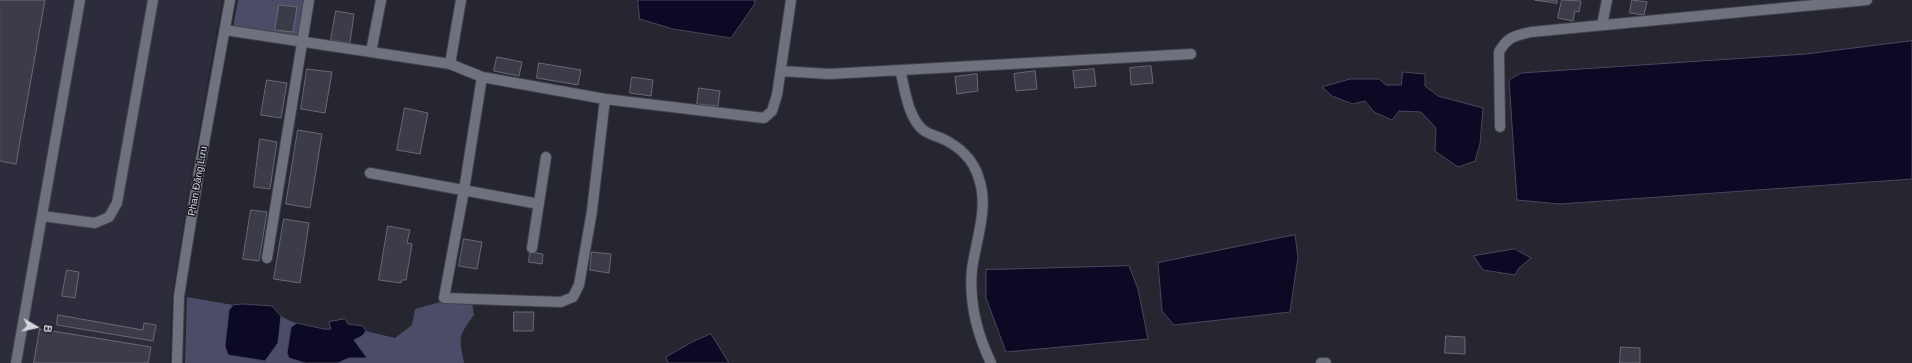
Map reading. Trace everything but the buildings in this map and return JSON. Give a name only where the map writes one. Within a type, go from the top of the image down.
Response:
[{"type":"street","points":[[16,363],[80,0]]},
{"type":"street","points":[[42,216],[95,223],[109,217],[118,203],[153,0]]},
{"type":"street","name":"Phan Đăng Lưu","points":[[177,363],[179,296],[230,0]]},
{"type":"street","points":[[267,258],[309,0]]},
{"type":"street","points":[[371,52],[381,0]]},
{"type":"street","points":[[450,64],[461,0]]},
{"type":"street","points":[[225,30],[450,64],[482,77],[605,99],[764,118],[772,111],[777,95],[791,0]]},
{"type":"street","points":[[1602,25],[1607,0]]},
{"type":"street","points":[[1500,127],[1499,52],[1504,43],[1514,36],[1531,32],[1867,0]]},
{"type":"street","points":[[780,71],[829,74],[1191,54]]},
{"type":"street","points":[[900,70],[914,119],[922,130],[957,148],[972,161],[979,177],[983,191],[972,270],[973,306],[991,363]]},
{"type":"street","points":[[482,77],[464,190],[444,298],[561,302],[574,297],[579,286],[592,211],[605,99]]},
{"type":"street","points":[[532,248],[546,158]]},
{"type":"street","points":[[370,173],[539,204]]},
{"type":"street","points":[[1321,363],[1326,363]]},
{"type":"shaded area","points":[[0,0],[222,0],[192,169],[172,296],[169,363],[0,363]]},
{"type":"shaded area","points":[[238,0],[306,0],[300,38],[233,28]]},
{"type":"shaded area","points":[[638,0],[755,0],[754,5],[731,38],[673,29],[640,19]]},
{"type":"shaded area","points":[[1912,41],[1912,179],[1560,204],[1517,200],[1509,80],[1521,73],[1806,54]]},
{"type":"shaded area","points":[[1403,72],[1425,74],[1425,86],[1438,96],[1483,108],[1480,144],[1475,161],[1458,167],[1435,151],[1436,128],[1421,112],[1399,111],[1392,120],[1374,112],[1365,101],[1353,104],[1332,96],[1322,87],[1350,79],[1379,79],[1386,85],[1401,85]]},
{"type":"shaded area","points":[[1295,235],[1298,257],[1290,312],[1174,325],[1162,311],[1158,263]]},
{"type":"shaded area","points":[[1515,249],[1531,258],[1519,268],[1515,275],[1483,270],[1474,256]]},
{"type":"shaded area","points":[[1129,266],[1138,289],[1148,339],[1006,352],[986,298],[986,270]]},
{"type":"shaded area","points":[[187,297],[233,305],[272,306],[286,319],[298,324],[319,329],[331,329],[329,322],[345,319],[348,324],[363,326],[366,331],[395,338],[412,325],[415,309],[444,301],[472,302],[474,315],[461,337],[464,363],[185,363]]},
{"type":"shaded area","points":[[243,304],[272,306],[281,316],[278,343],[265,361],[228,355],[225,346],[229,310],[233,305]]},
{"type":"shaded area","points":[[345,319],[348,324],[363,326],[366,331],[362,336],[354,340],[367,358],[349,358],[338,363],[305,363],[289,358],[287,353],[291,327],[297,323],[324,329],[331,329],[329,322]]},
{"type":"shaded area","points":[[711,334],[729,363],[668,363],[666,357],[692,342]]}]
